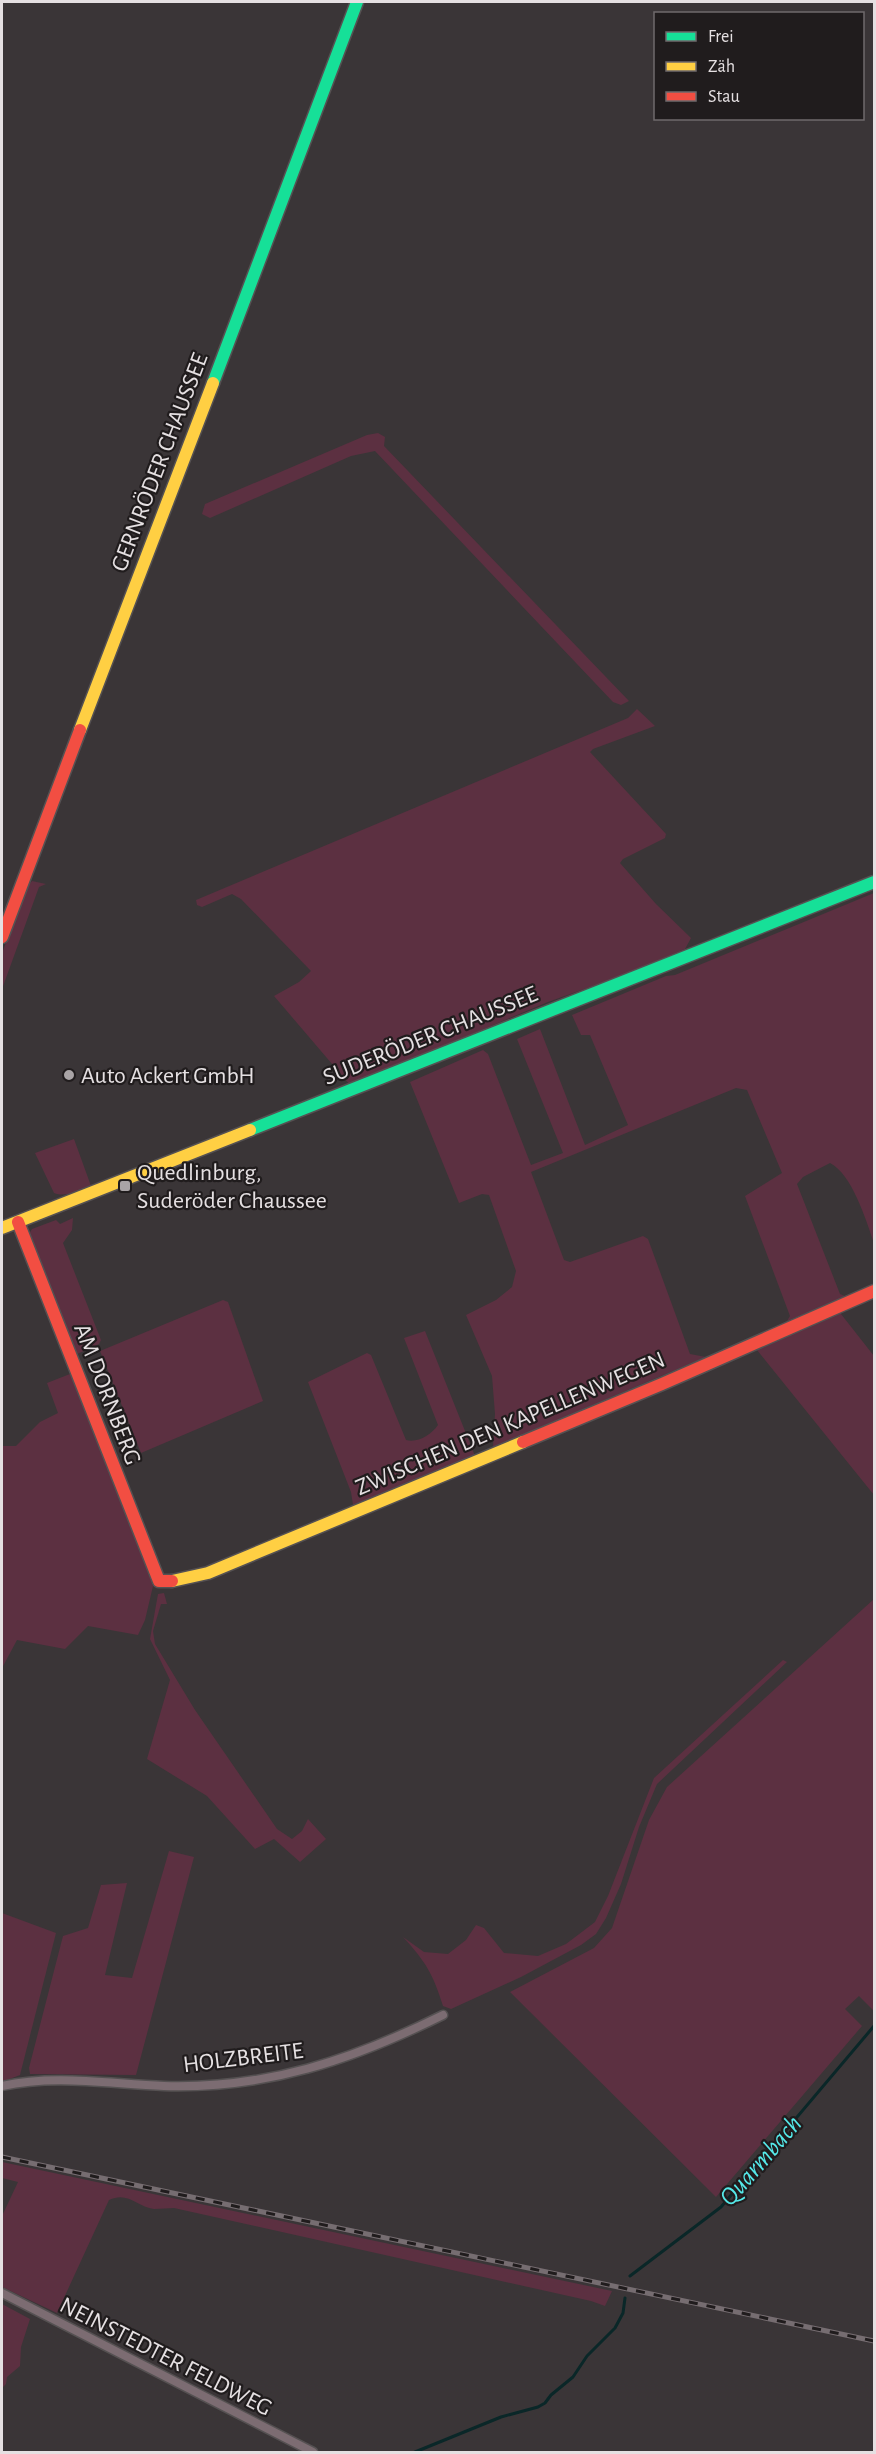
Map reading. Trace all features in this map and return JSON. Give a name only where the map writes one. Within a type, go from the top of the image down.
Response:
[{"type":"street","name":"GERNRÖDER CHAUSSEE","points":[[2,937],[357,2]]},
{"type":"street","name":"SUDERÖDER CHAUSSEE","points":[[2,1228],[874,882]]},
{"type":"street","name":"AM DORNBERG","points":[[18,1222],[159,1581]]},
{"type":"street","name":"ZWISCHEN DEN KAPELLENWEGEN","points":[[159,1581],[189,1580],[208,1573],[662,1383],[874,1291]]},
{"type":"street","name":"HOLZBREITE","points":[[2,2086],[25,2080],[67,2080],[165,2086],[213,2086],[283,2076],[333,2063],[413,2031],[443,2015]]},
{"type":"street","name":"NEINSTEDTER FELDWEG","points":[[2,2293],[313,2452]]},
{"type":"shaded area","points":[[378,433],[385,437],[384,446],[629,701],[621,705],[613,702],[375,451],[351,456],[210,518],[202,514],[205,504],[367,435]]},
{"type":"shaded area","points":[[637,709],[655,726],[590,752],[666,834],[665,838],[623,859],[620,863],[656,904],[691,938],[685,949],[618,977],[548,1002],[350,1085],[274,996],[299,982],[311,971],[241,899],[232,894],[202,907],[197,905],[196,900],[628,718]]},
{"type":"shaded area","points":[[32,881],[46,884],[39,887],[2,989],[2,953]]},
{"type":"shaded area","points":[[874,893],[874,1243],[857,1198],[838,1169],[830,1163],[803,1177],[797,1184],[840,1294],[847,1297],[787,1321],[790,1316],[745,1196],[782,1173],[747,1090],[736,1088],[531,1172],[564,1260],[570,1262],[643,1236],[648,1239],[690,1354],[706,1357],[493,1447],[495,1414],[492,1376],[466,1315],[496,1300],[512,1287],[516,1271],[489,1195],[482,1194],[459,1203],[410,1082],[483,1050],[488,1054],[531,1165],[563,1153],[517,1039],[540,1029],[585,1145],[628,1125],[590,1035],[581,1035],[572,1015]]},
{"type":"shaded area","points":[[74,1139],[91,1186],[68,1194],[54,1193],[35,1153]]},
{"type":"shaded area","points":[[73,1218],[72,1230],[63,1243],[101,1340],[99,1344],[75,1355],[29,1234],[32,1229],[56,1220],[60,1224]]},
{"type":"shaded area","points":[[223,1300],[228,1302],[263,1401],[141,1453],[100,1351]]},
{"type":"shaded area","points":[[842,1309],[841,1314],[874,1356],[874,1495],[757,1350],[758,1345]]},
{"type":"shaded area","points":[[425,1331],[475,1456],[353,1505],[351,1492],[308,1382],[367,1353],[371,1355],[406,1440],[411,1441],[424,1437],[438,1425],[404,1338]]},
{"type":"shaded area","points":[[70,1374],[120,1493],[153,1586],[145,1620],[138,1635],[88,1626],[65,1649],[17,1640],[2,1668],[2,1446],[16,1446],[40,1422],[58,1413],[47,1383]]},
{"type":"shaded area","points":[[164,1593],[167,1604],[161,1604],[153,1631],[155,1644],[195,1710],[277,1829],[292,1839],[302,1831],[308,1819],[326,1839],[300,1862],[274,1839],[255,1849],[207,1796],[147,1759],[170,1680],[150,1639],[158,1594]]},
{"type":"shaded area","points":[[874,1599],[874,2011],[859,1996],[845,2009],[862,2026],[716,2197],[510,1992],[594,1948],[612,1928],[649,1820],[667,1787]]},
{"type":"shaded area","points":[[783,1660],[787,1662],[657,1784],[639,1827],[621,1884],[596,1934],[581,1945],[521,1977],[451,2009],[443,2006],[428,1969],[403,1937],[424,1952],[448,1954],[466,1940],[476,1925],[484,1928],[504,1953],[538,1956],[566,1944],[595,1922],[608,1896],[654,1778]]},
{"type":"shaded area","points":[[169,1851],[194,1857],[136,2075],[30,2074],[29,2068],[63,1936],[88,1928],[101,1885],[127,1883],[105,1975],[132,1978]]},
{"type":"shaded area","points":[[2,1913],[56,1933],[20,2075],[2,2082]]},
{"type":"shaded area","points":[[2,2162],[612,2291],[605,2306],[174,2208],[148,2208],[122,2197],[109,2200],[57,2313],[2,2287],[2,2216],[18,2182],[2,2178]]},
{"type":"shaded area","points":[[2,2304],[30,2319],[21,2347],[20,2366],[7,2377],[6,2384],[2,2388]]},
{"type":"waterway","name":"Quarmbach","points":[[630,2276],[721,2207],[874,2026]]},
{"type":"waterway","name":"Quarmbach","points":[[415,2452],[501,2417],[545,2403],[573,2377],[587,2356],[615,2328],[623,2313],[625,2298]]},
{"type":"railway","points":[[2,2157],[874,2341]]},
{"type":"traffic: fast","points":[[213,383],[357,2]]},
{"type":"traffic: fast","points":[[250,1130],[874,882]]},
{"type":"traffic: slow","points":[[80,730],[213,383]]},
{"type":"traffic: slow","points":[[2,1228],[250,1130]]},
{"type":"traffic: slow","points":[[172,1581],[208,1573],[523,1442]]},
{"type":"traffic: jam","points":[[2,937],[80,730]]},
{"type":"traffic: jam","points":[[18,1222],[159,1581],[172,1581]]},
{"type":"traffic: jam","points":[[523,1442],[874,1291]]},
{"type":"place","name":"Auto Ackert GmbH","points":[[69,1075]]},
{"type":"place","name":"Quedlinburg, Suderöder Chaussee","points":[[125,1186]]}]
